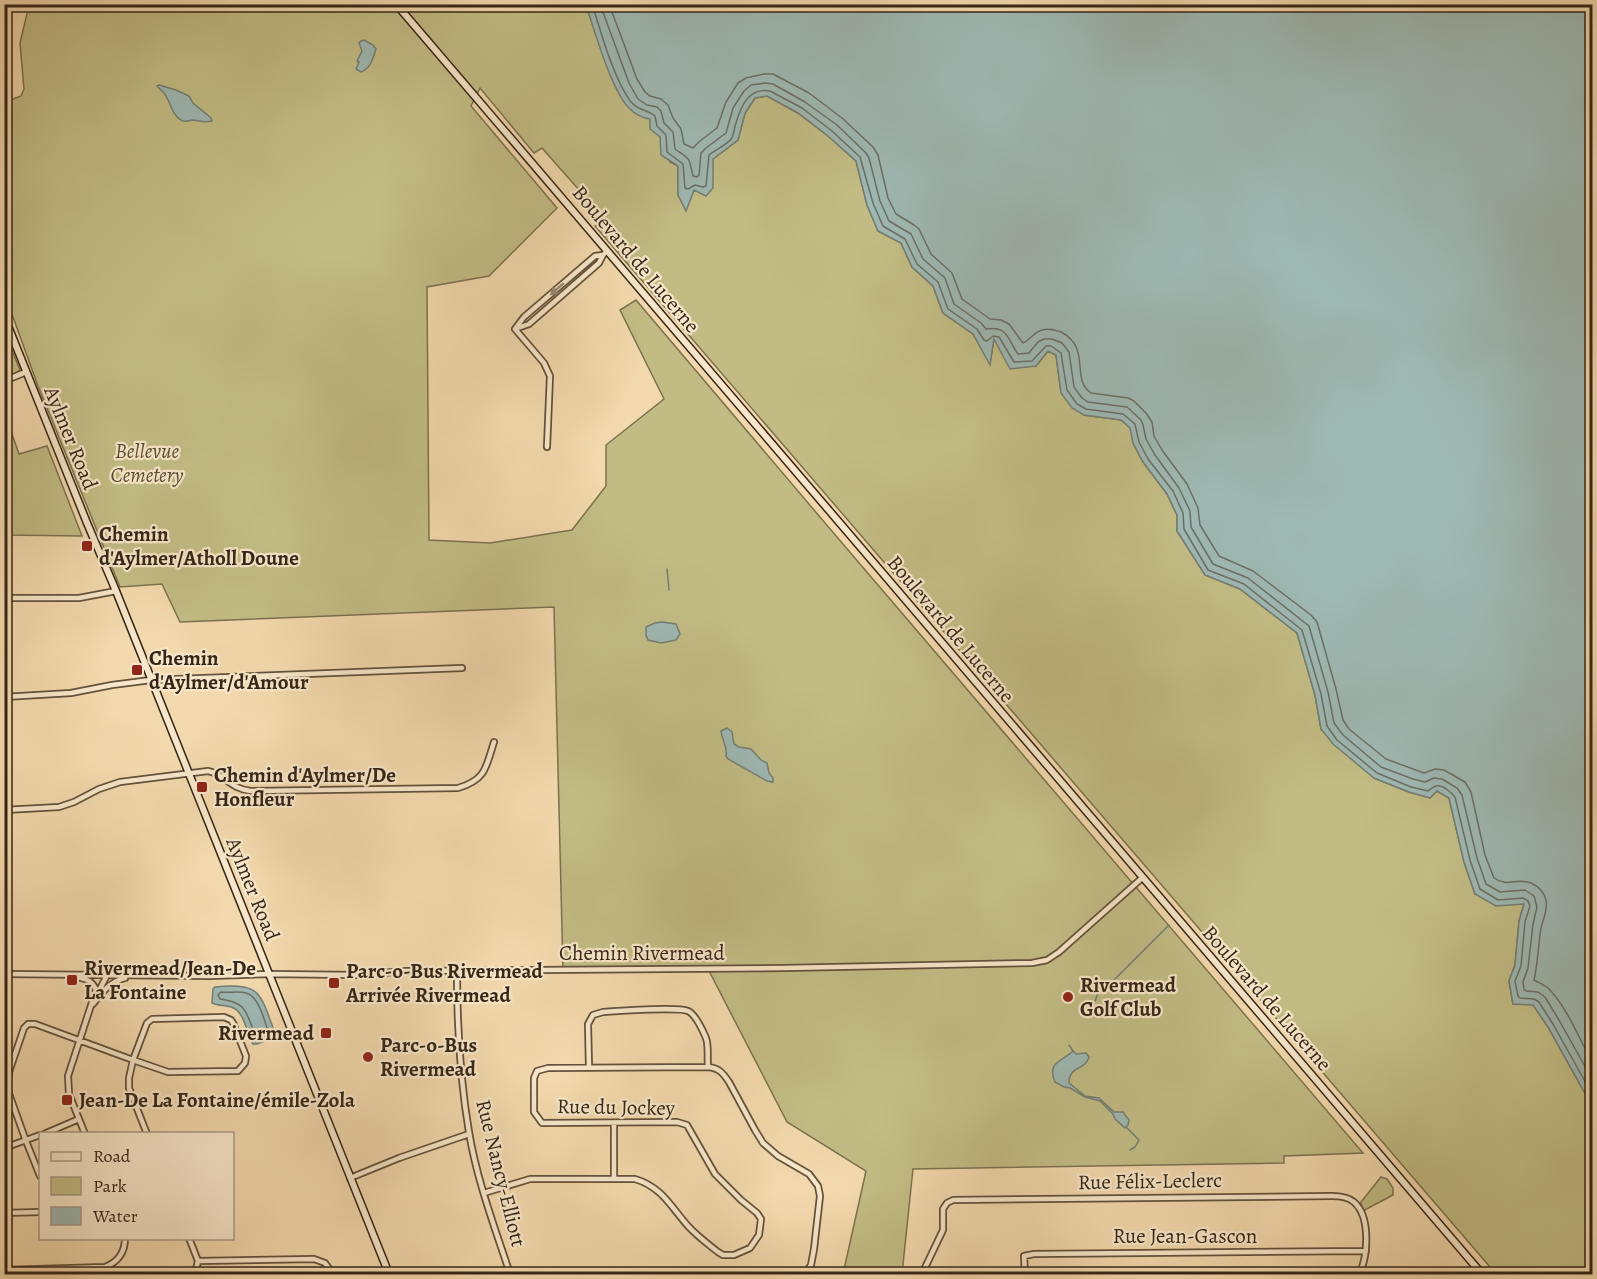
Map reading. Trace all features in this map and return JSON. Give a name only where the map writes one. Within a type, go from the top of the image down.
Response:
[{"type":"main road","name":"Boulevard de Lucerne","points":[[396,4],[605,253],[1482,1275]]},
{"type":"main road","name":"Aylmer Road","points":[[4,316],[389,1275]]},
{"type":"street","points":[[547,447],[550,376],[544,363],[515,329],[524,317],[594,256],[605,253]]},
{"type":"street","points":[[4,381],[26,372]]},
{"type":"street","points":[[4,598],[79,598],[116,591]]},
{"type":"street","points":[[4,697],[64,694],[151,680],[462,668]]},
{"type":"street","points":[[4,810],[59,807],[120,782],[212,772],[217,773],[232,785],[251,791],[458,788],[474,782],[481,776],[494,742]]},
{"type":"street","name":"Chemin Rivermead","points":[[4,974],[357,975],[406,971],[784,968],[1032,963],[1047,960],[1059,952],[1142,879]]},
{"type":"street","name":"Rue Nancy-Elliott","points":[[458,971],[460,1065],[469,1134],[484,1193],[510,1275]]},
{"type":"street","points":[[64,974],[89,979],[96,990],[68,1082],[69,1094],[84,1132]]},
{"type":"street","points":[[92,1006],[107,975]]},
{"type":"street","points":[[92,1006],[104,990],[116,981],[123,978],[146,976]]},
{"type":"street","points":[[589,1067],[588,1024],[592,1015],[603,1012],[689,1011],[706,1038],[708,1067],[717,1068],[725,1075],[763,1143],[777,1156],[809,1174],[816,1182],[820,1197],[818,1221],[813,1258],[805,1275]]},
{"type":"street","points":[[39,1174],[8,1093],[7,1083],[24,1028],[28,1024],[34,1024],[133,1060],[168,1072],[233,1072],[242,1069],[246,1056],[231,1020],[224,1017],[152,1018],[147,1023],[133,1060],[129,1078],[129,1088],[146,1132]]},
{"type":"street","name":"Rue du Jockey","points":[[484,1193],[530,1179],[635,1179],[659,1191],[689,1227],[723,1255],[734,1255],[750,1248],[759,1235],[761,1219],[715,1174],[687,1125],[677,1122],[542,1123],[534,1112],[534,1078],[537,1071],[548,1068],[708,1067]]},
{"type":"street","points":[[47,1132],[79,1119]]},
{"type":"street","points":[[614,1123],[614,1179]]},
{"type":"street","points":[[350,1178],[469,1134]]},
{"type":"street","points":[[4,1148],[39,1135]]},
{"type":"street","name":"Rue Félix-Leclerc","points":[[922,1275],[943,1230],[943,1209],[947,1203],[957,1199],[1337,1196],[1352,1201],[1359,1209],[1364,1225],[1366,1251],[1359,1275]]},
{"type":"street","points":[[4,1213],[39,1212]]},
{"type":"street","points":[[4,1270],[69,1272],[99,1268],[110,1265],[121,1254],[125,1240]]},
{"type":"street","points":[[189,1240],[198,1261],[195,1275]]},
{"type":"street","name":"Rue Jean-Gascon","points":[[1025,1275],[1024,1256],[1034,1254],[1366,1251]]},
{"type":"street","points":[[198,1261],[314,1259],[325,1263],[333,1275]]},
{"type":"street","points":[[581,1275],[603,1275]]},
{"type":"green space","name":"Bellevue Cemetery","points":[[29,5],[586,5],[604,57],[651,119],[670,162],[678,166],[678,195],[686,210],[694,190],[713,159],[738,140],[745,113],[755,98],[767,96],[798,113],[828,136],[856,161],[867,205],[878,231],[901,243],[912,267],[933,286],[943,313],[973,334],[990,364],[994,338],[1036,366],[1048,351],[1056,355],[1061,392],[1084,415],[1121,420],[1131,428],[1133,443],[1143,462],[1167,494],[1177,515],[1177,531],[1205,575],[1240,589],[1297,633],[1315,695],[1321,729],[1374,778],[1430,798],[1437,791],[1449,798],[1464,862],[1475,894],[1524,904],[1519,921],[1515,965],[1509,981],[1513,1004],[1533,1004],[1592,1106],[1592,1274],[1496,1274],[595,226],[602,216],[542,148],[534,153],[480,88],[471,106],[557,208],[489,276],[427,287],[429,540],[490,543],[572,530],[606,486],[606,445],[664,399],[620,310],[636,300],[1363,1153],[1284,1156],[1284,1163],[913,1169],[902,1274],[843,1274],[866,1171],[787,1122],[708,969],[563,970],[554,607],[180,622],[162,584],[120,587],[38,386],[5,295],[5,102],[21,96],[24,89],[20,43]]},
{"type":"green space","points":[[4,331],[20,370],[13,376],[5,377]]},
{"type":"green space","points":[[4,411],[19,454],[47,446],[82,536],[5,535]]},
{"type":"green space","points":[[1381,1177],[1387,1179],[1393,1188],[1393,1195],[1361,1212],[1361,1202]]},
{"type":"water","points":[[586,5],[1592,5],[1592,1106],[1548,1027],[1533,1005],[1513,1004],[1509,981],[1515,965],[1519,921],[1524,904],[1496,906],[1475,894],[1464,862],[1449,798],[1437,791],[1430,798],[1374,778],[1333,744],[1321,729],[1315,695],[1297,633],[1240,589],[1205,575],[1177,531],[1177,515],[1167,494],[1143,462],[1133,443],[1130,428],[1121,420],[1084,415],[1072,408],[1061,393],[1056,355],[1048,351],[1036,366],[1010,369],[994,339],[990,365],[973,334],[943,313],[933,286],[912,267],[901,243],[878,231],[867,205],[856,161],[798,113],[767,96],[755,98],[745,113],[738,140],[713,159],[713,188],[706,196],[694,190],[686,211],[678,195],[678,166],[661,155],[660,137],[650,129],[650,119],[639,116],[623,101],[604,60]]},
{"type":"water","points":[[364,40],[376,49],[373,59],[361,72],[356,69],[362,51],[359,43]]},
{"type":"water","points":[[157,86],[189,96],[212,121],[179,119],[164,93]]},
{"type":"water","points":[[662,622],[676,624],[680,634],[676,640],[661,643],[648,640],[646,627]]},
{"type":"water","points":[[727,728],[732,732],[734,744],[751,749],[767,763],[773,782],[767,781],[728,759],[721,731]]},
{"type":"water","points":[[215,987],[242,987],[251,989],[257,994],[262,1000],[275,1033],[273,1038],[253,1044],[245,1023],[236,1009],[212,1003]]},
{"type":"water","points":[[1073,1051],[1076,1054],[1086,1053],[1089,1057],[1072,1073],[1069,1083],[1085,1096],[1099,1098],[1114,1112],[1123,1112],[1129,1120],[1125,1128],[1100,1101],[1085,1097],[1055,1082],[1054,1066]]},
{"type":"waterway","points":[[667,569],[669,590]]},
{"type":"waterway","points":[[1095,1001],[1099,991],[1109,985],[1169,925]]},
{"type":"waterway","points":[[1069,1045],[1073,1051]]},
{"type":"waterway","points":[[1126,1127],[1139,1140],[1130,1150]]},
{"type":"place","name":"Chemin d'Aylmer/Atholl Doune","points":[[87,546]]},
{"type":"place","name":"Chemin d'Aylmer/d'Amour","points":[[137,670]]},
{"type":"place","name":"Chemin d'Aylmer/De Honfleur","points":[[202,787]]},
{"type":"place","name":"Rivermead/Jean-De La Fontaine","points":[[72,980]]},
{"type":"place","name":"Parc-o-Bus Rivermead Arrivée Rivermead","points":[[334,983]]},
{"type":"place","name":"Rivermead Golf Club","points":[[1068,997]]},
{"type":"place","name":"Rivermead","points":[[326,1033]]},
{"type":"place","name":"Parc-o-Bus Rivermead","points":[[368,1057]]},
{"type":"place","name":"Jean-De La Fontaine/émile-Zola","points":[[67,1100]]}]
